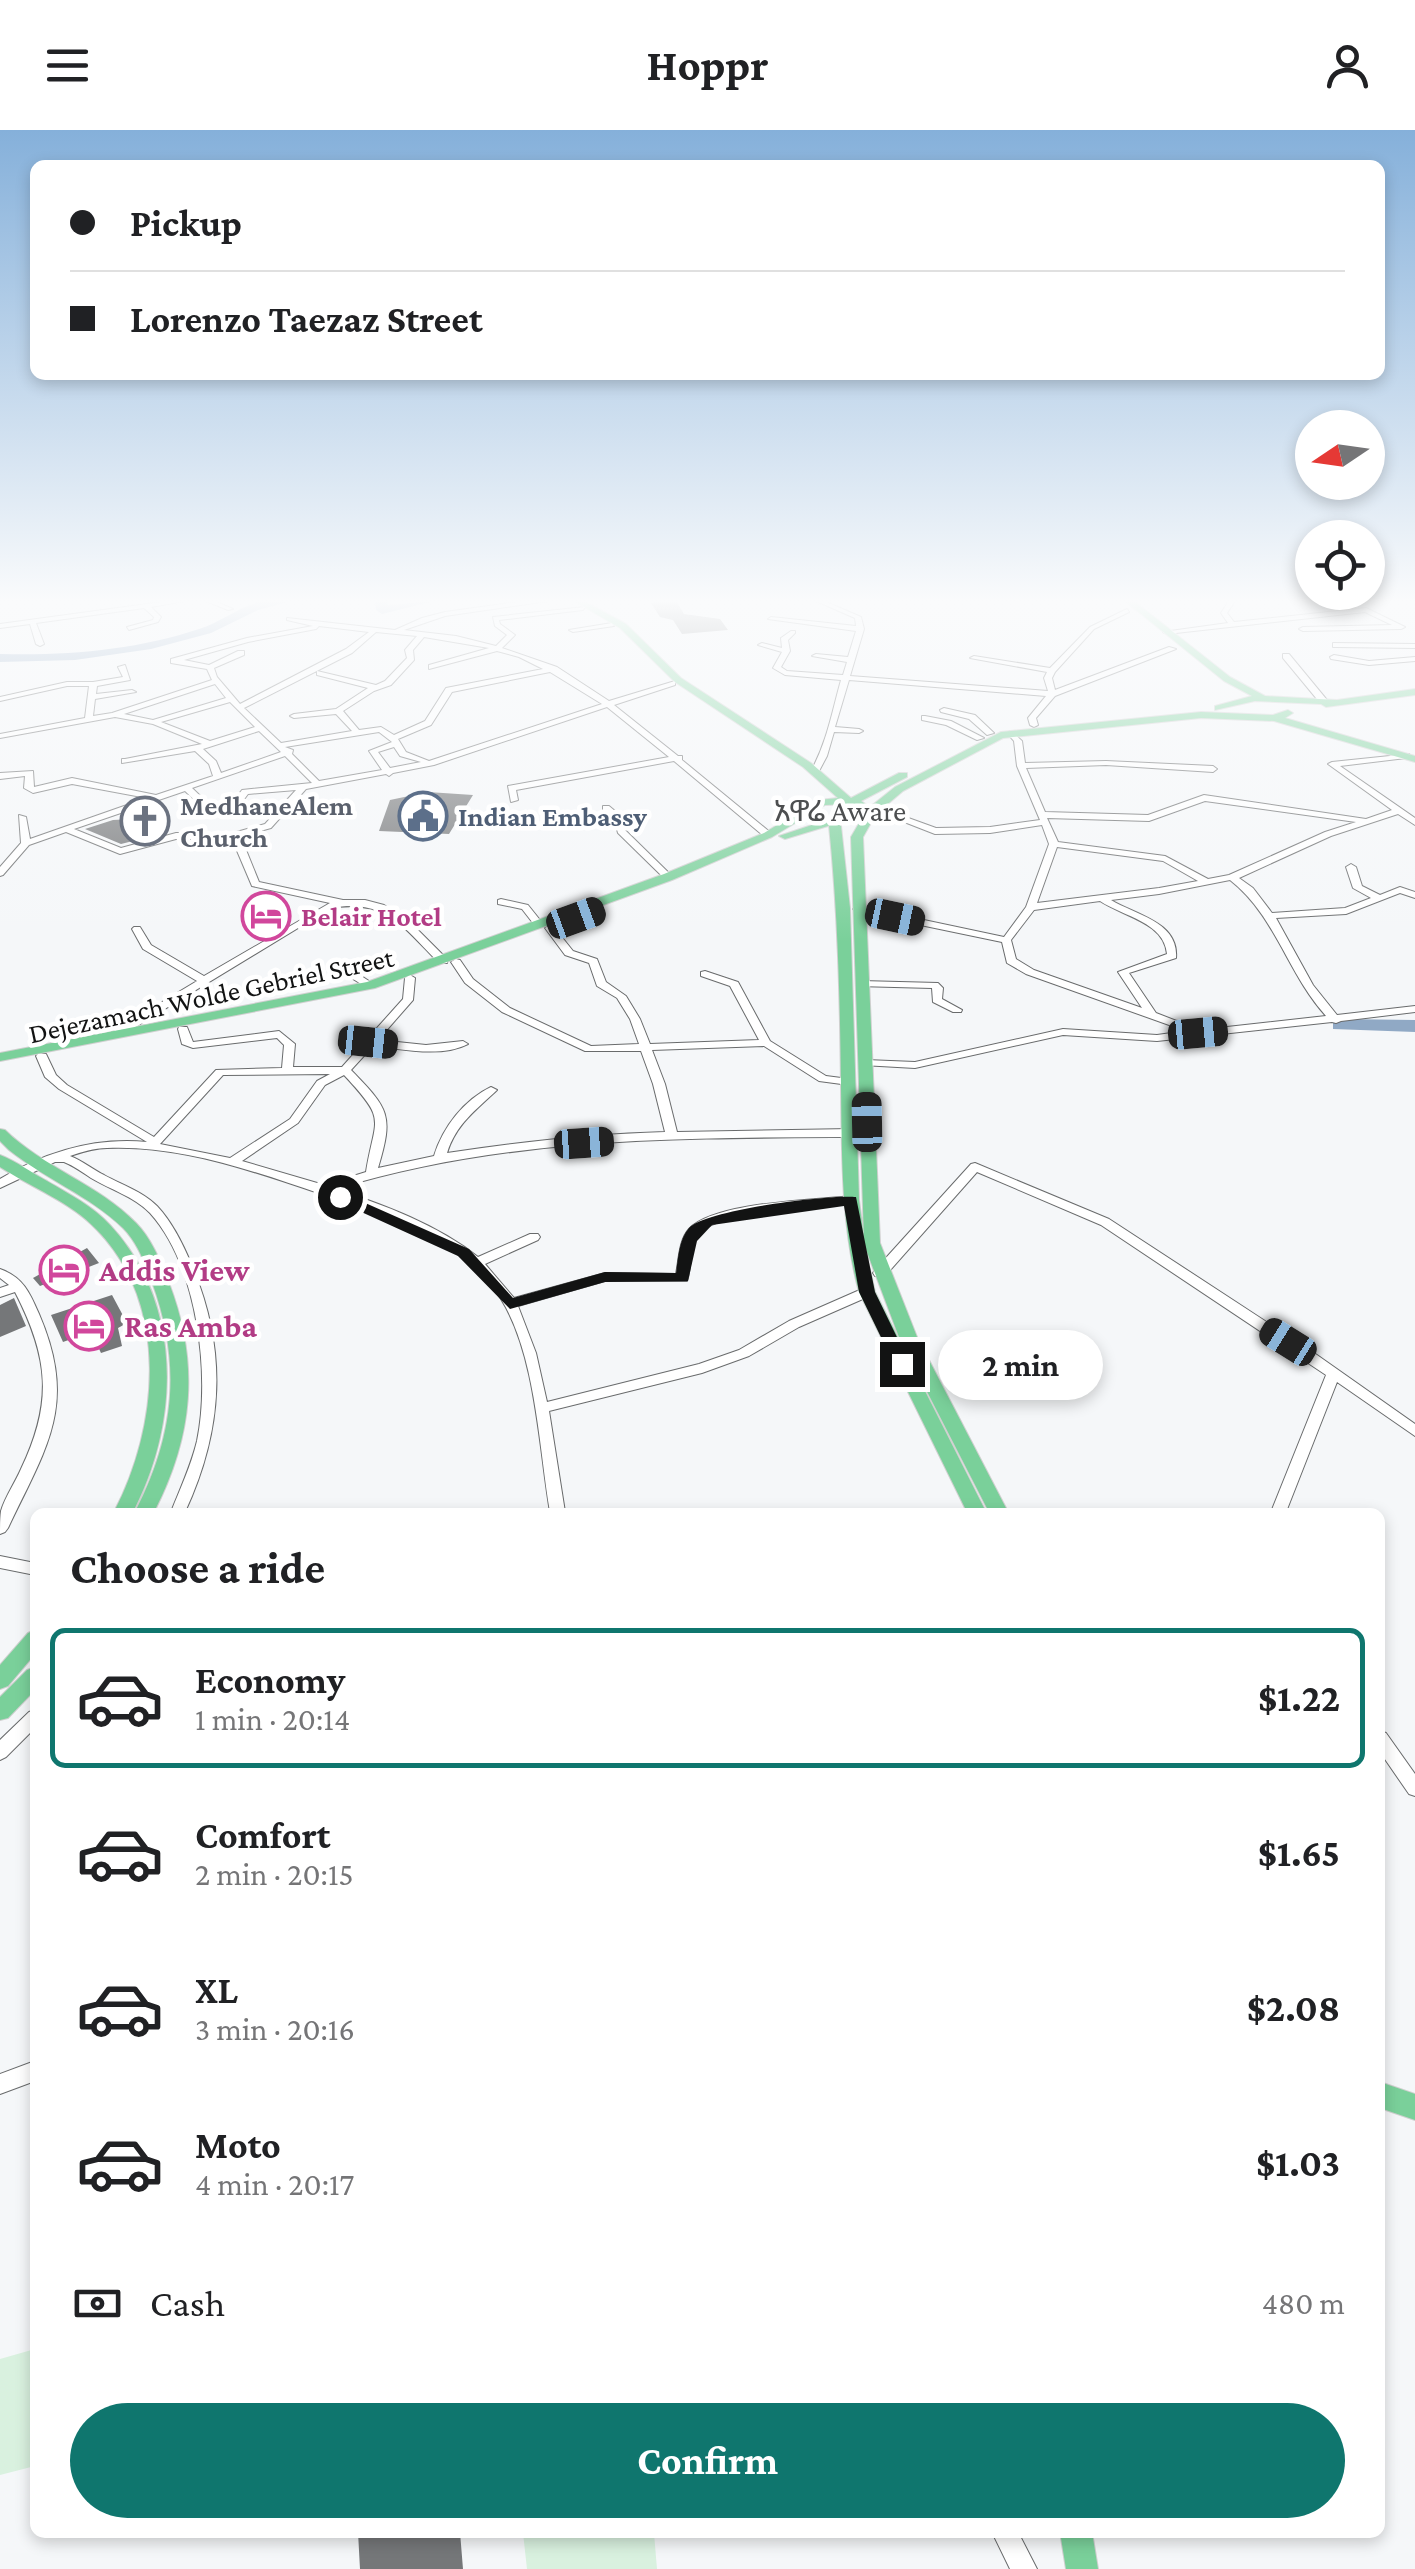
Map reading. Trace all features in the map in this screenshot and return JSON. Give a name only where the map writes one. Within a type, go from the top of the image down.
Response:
[{"type":"main road","points":[[724,715],[810,774],[823,802],[850,800],[985,736],[1034,725],[1132,715]]},
{"type":"main road","points":[[726,715],[814,771],[870,815]]},
{"type":"main road","points":[[1274,718],[1281,715]]},
{"type":"main road","points":[[1296,715],[1412,756]]},
{"type":"main road","points":[[974,1508],[867,1292],[858,1259],[851,1200],[849,1082],[862,984],[856,844],[870,815],[921,775],[1010,733],[1186,716],[1252,716],[1274,718],[1412,756]]},
{"type":"main road","name":"Dejezamach Wolde Gebriel Street","points":[[544,926],[768,835],[823,802]]},
{"type":"main road","points":[[810,813],[830,825],[844,908],[856,1033],[866,1064],[872,1242],[880,1273],[908,1337],[997,1508]]},
{"type":"main road","name":"Dejezamach Wolde Gebriel Street","points":[[0,1056],[370,985],[449,961],[776,839],[870,815]]},
{"type":"main road","name":"Dejezamach Wolde Gebriel Street","points":[[0,1064],[334,999],[410,978],[449,961]]},
{"type":"main road","points":[[0,1133],[34,1164],[100,1202],[132,1227],[148,1254],[176,1323],[181,1392],[172,1458],[147,1508]]},
{"type":"main road","points":[[0,1160],[89,1214],[106,1230],[128,1260],[152,1312],[158,1345],[153,1439],[142,1480],[126,1508]]},
{"type":"main road","points":[[0,1680],[30,1645]]},
{"type":"main road","points":[[0,1711],[30,1681]]},
{"type":"main road","points":[[1385,2097],[1415,2107]]},
{"type":"main road","points":[[1077,2538],[1082,2569]]},
{"type":"street","points":[[90,719],[91,715]]},
{"type":"street","points":[[0,736],[114,715],[153,722],[209,744]]},
{"type":"street","points":[[153,722],[177,715]]},
{"type":"street","points":[[247,715],[282,744],[318,784]]},
{"type":"street","points":[[294,716],[304,715]]},
{"type":"street","points":[[341,715],[356,731]]},
{"type":"street","points":[[389,772],[373,751],[428,724],[434,715]]},
{"type":"street","points":[[187,788],[215,813],[231,811],[245,792],[302,787],[431,763],[574,715]]},
{"type":"street","points":[[621,715],[679,758],[768,835]]},
{"type":"street","points":[[814,771],[834,715]]},
{"type":"street","points":[[963,715],[972,717],[985,736]]},
{"type":"street","points":[[1034,725],[1035,715]]},
{"type":"street","points":[[925,718],[985,736]]},
{"type":"street","points":[[125,762],[197,748],[261,728]]},
{"type":"street","points":[[282,744],[381,728],[403,754],[431,763]]},
{"type":"street","points":[[830,729],[858,731]]},
{"type":"street","points":[[1006,940],[1031,907],[1054,844],[1021,766],[1018,741],[1010,733]]},
{"type":"street","points":[[197,748],[210,758],[218,777]]},
{"type":"street","points":[[0,873],[26,843],[290,752]]},
{"type":"street","points":[[1412,756],[1332,764],[1415,822]]},
{"type":"street","points":[[514,800],[511,788],[679,758]]},
{"type":"street","points":[[1021,766],[1106,763],[1212,770]]},
{"type":"street","points":[[0,776],[30,773],[28,788],[33,790],[72,781],[154,797]]},
{"type":"street","points":[[65,829],[120,851],[176,836],[227,836],[268,826],[302,787]]},
{"type":"street","points":[[870,815],[935,832],[1045,818],[1149,818],[1204,798],[1368,820]]},
{"type":"street","points":[[606,808],[618,818],[620,832],[668,876]]},
{"type":"street","points":[[1031,907],[1232,877],[1368,820],[1399,811]]},
{"type":"street","points":[[22,818],[26,843]]},
{"type":"street","points":[[227,836],[240,845],[255,884],[368,905],[401,918],[486,996],[516,1016],[574,1042],[602,1052],[766,1043]]},
{"type":"street","points":[[1054,844],[1165,858],[1207,882]]},
{"type":"street","points":[[1352,867],[1358,888],[1378,897]]},
{"type":"street","points":[[1232,877],[1256,893],[1309,989],[1336,1020]]},
{"type":"street","points":[[1268,916],[1346,911],[1400,890],[1415,895]]},
{"type":"street","points":[[1102,898],[1123,913],[1154,923],[1166,933],[1172,956],[1124,972],[1151,1014]]},
{"type":"street","points":[[113,1036],[340,902]]},
{"type":"street","points":[[500,902],[525,907],[563,949],[592,962],[600,984],[626,1001],[646,1049],[672,1137]]},
{"type":"street","points":[[858,909],[1006,940]]},
{"type":"street","points":[[137,929],[146,947],[203,980]]},
{"type":"street","points":[[1006,940],[1011,961],[1030,972],[1198,1033]]},
{"type":"street","points":[[336,964],[370,985]]},
{"type":"street","points":[[705,974],[734,984],[766,1043],[823,1079],[849,1082]]},
{"type":"street","points":[[232,1162],[294,1121],[321,1083],[345,1070],[408,1000],[410,978]]},
{"type":"street","points":[[862,984],[934,984],[938,988],[937,1000],[956,1010]]},
{"type":"street","points":[[866,1064],[915,1065],[1063,1032],[1140,1038],[1336,1020],[1415,1008]]},
{"type":"street","points":[[183,1029],[192,1045],[279,1034],[290,1044],[286,1070]]},
{"type":"street","points":[[368,1042],[426,1048],[463,1044]]},
{"type":"street","points":[[42,1056],[52,1077],[63,1087],[152,1144]]},
{"type":"street","points":[[152,1144],[220,1072],[345,1070],[382,1113],[385,1123],[372,1171]]},
{"type":"street","points":[[440,1157],[454,1124],[491,1090]]},
{"type":"street","points":[[320,1190],[372,1171],[440,1157],[672,1137],[851,1133]]},
{"type":"street","points":[[0,1184],[34,1164],[104,1144],[152,1144],[232,1162],[320,1190],[410,1226],[476,1263],[510,1304],[542,1408],[556,1508]]},
{"type":"street","points":[[61,1158],[74,1160],[126,1190],[158,1215],[199,1294],[206,1316],[208,1388],[199,1460],[180,1508]]},
{"type":"street","points":[[880,1273],[975,1167],[1105,1222],[1415,1430]]},
{"type":"street","points":[[510,1304],[605,1277],[682,1278],[689,1241],[706,1222],[851,1200]]},
{"type":"street","points":[[476,1263],[534,1237]]},
{"type":"street","points":[[0,1273],[19,1286],[48,1349],[52,1403],[38,1447],[0,1528]]},
{"type":"street","points":[[0,1293],[19,1286]]},
{"type":"street","points":[[542,1408],[702,1368],[744,1353],[867,1292]]},
{"type":"street","points":[[1280,1508],[1333,1374]]},
{"type":"street","points":[[0,1562],[30,1568]]},
{"type":"street","points":[[0,1752],[30,1722]]},
{"type":"street","points":[[1385,1745],[1415,1788]]},
{"type":"street","points":[[0,2084],[30,2074]]},
{"type":"street","points":[[1007,2538],[1024,2569]]},
{"type":"green space","points":[[30,2350],[30,2467],[0,2475],[0,2359]]},
{"type":"green space","points":[[524,2538],[654,2538],[657,2569],[527,2569]]},
{"type":"building","name":"Indian Embassy","points":[[428,792],[473,795],[449,834],[379,831],[390,800]]},
{"type":"building","points":[[131,819],[134,828],[153,829],[145,838],[121,844],[85,829],[113,820]]},
{"type":"building","name":"Addis View","points":[[87,1248],[99,1263],[40,1286],[33,1278]]},
{"type":"building","name":"Ras Amba","points":[[112,1295],[127,1323],[118,1328],[122,1346],[101,1353],[91,1332],[63,1342],[51,1315]]},
{"type":"building","points":[[14,1298],[26,1326],[0,1337],[0,1305]]},
{"type":"building","points":[[358,2538],[460,2538],[463,2569],[360,2569]]},
{"type":"waterway","points":[[1340,1025],[1415,1026]]},
{"type":"place","name":"Indian Embassy","points":[[423,816]]},
{"type":"place","name":"MedhaneAlem Church","points":[[145,821]]},
{"type":"place","name":"Belair Hotel","points":[[266,916]]},
{"type":"place","name":"Addis View","points":[[64,1270]]},
{"type":"place","name":"Ras Amba","points":[[89,1326]]},
{"type":"district","name":"አዋሬ Aware","points":[[840,811]]},
{"type":"route","points":[[340,1197],[463,1252],[510,1304],[590,1279],[682,1278],[689,1241],[706,1222],[851,1200],[858,1259],[867,1292],[902,1364]]}]
